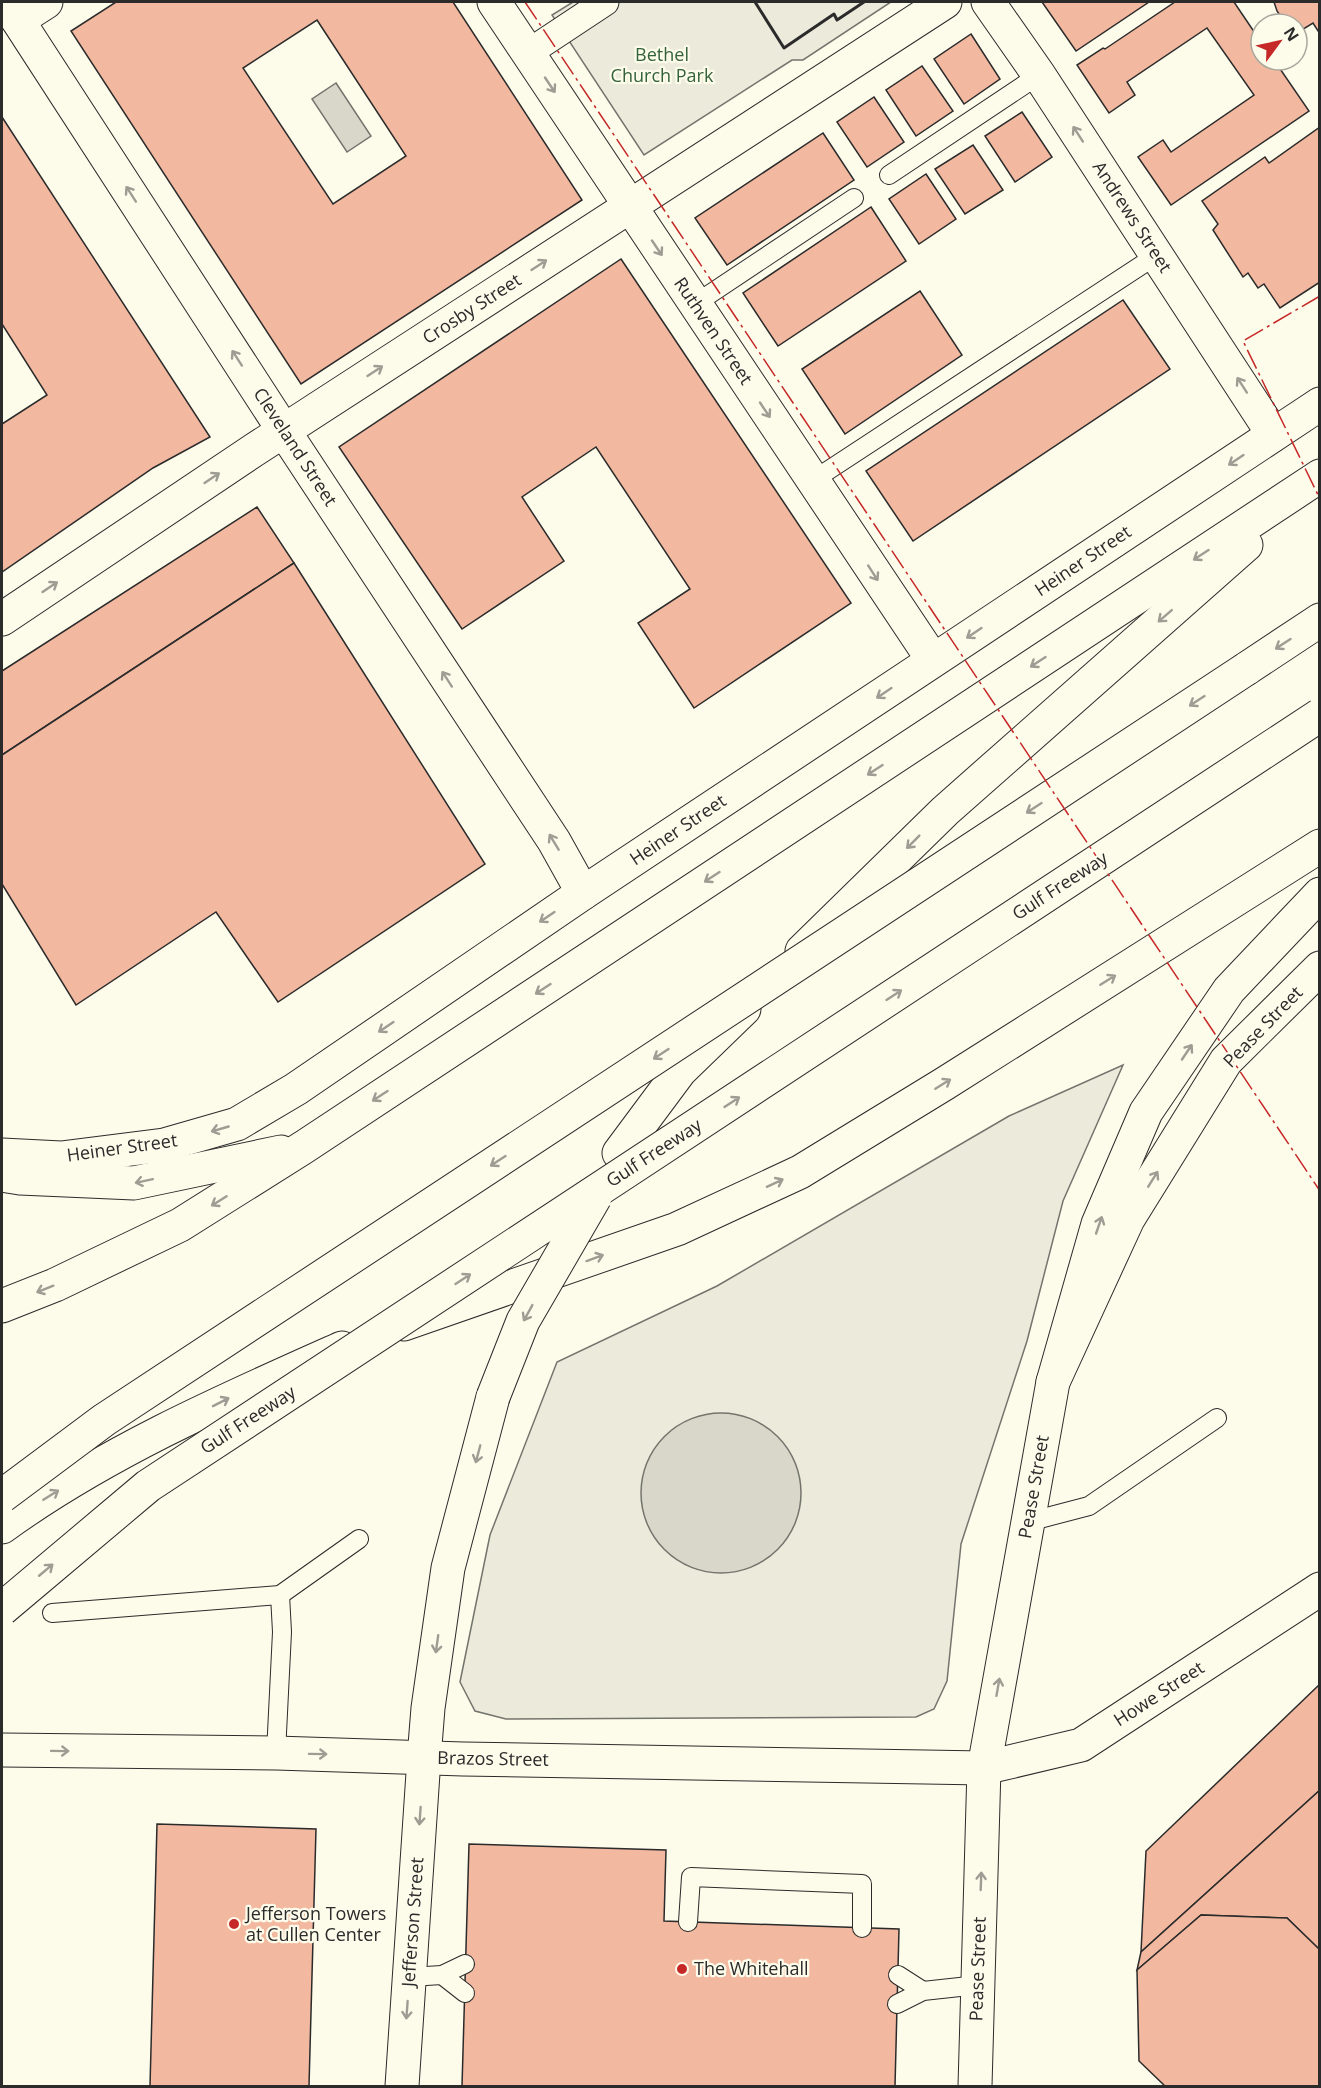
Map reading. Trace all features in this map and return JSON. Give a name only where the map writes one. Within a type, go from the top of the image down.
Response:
[{"type":"main road","points":[[12,11],[46,2]]},
{"type":"main road","name":"Ruthven Street","points":[[494,2],[933,660]]},
{"type":"main road","name":"Crosby Street","points":[[2,619],[284,431],[945,2]]},
{"type":"main road","name":"Andrews Street","points":[[988,2],[1039,75],[1274,434]]},
{"type":"main road","name":"Cleveland Street","points":[[12,11],[284,431],[554,841],[583,893]]},
{"type":"main road","name":"Heiner Street","points":[[2,1155],[60,1158],[164,1145],[237,1124],[296,1089],[583,893],[1320,404]]},
{"type":"main road","points":[[2,1306],[55,1285],[180,1225],[304,1147],[1320,478]]},
{"type":"main road","name":"Jefferson Street","points":[[402,2086],[428,1708],[448,1568],[493,1397],[523,1321],[619,1153],[680,1071],[945,811],[1320,478]]},
{"type":"main road","points":[[2,1496],[104,1420],[1320,620]]},
{"type":"main road","name":"Gulf Freeway","points":[[2,1608],[148,1486],[1320,715]]},
{"type":"main road","points":[[2,1527],[103,1462],[248,1389],[361,1339],[677,1228],[800,1172],[954,1078],[1320,846]]},
{"type":"main road","points":[[1053,1382],[1098,1224],[1146,1112],[1229,990],[1320,894]]},
{"type":"main road","name":"Pease Street","points":[[975,2086],[984,1768],[1053,1382],[1128,1219],[1226,1061],[1320,968]]},
{"type":"main road","points":[[2,1175],[20,1178],[134,1183],[304,1147]]},
{"type":"main road","name":"Howe Street","points":[[984,1768],[1081,1745],[1320,1589]]},
{"type":"main road","name":"Brazos Street","points":[[2,1750],[276,1753],[424,1758],[984,1768]]},
{"type":"street","points":[[528,53],[605,2]]},
{"type":"lane","points":[[889,175],[1039,75]]},
{"type":"lane","points":[[695,304],[854,198]]},
{"type":"lane","points":[[813,481],[1157,255]]},
{"type":"lane","points":[[1028,1522],[1089,1506],[1217,1418]]},
{"type":"lane","points":[[52,1613],[280,1595],[359,1539]]},
{"type":"lane","points":[[276,1753],[282,1632],[280,1595]]},
{"type":"lane","points":[[688,1922],[691,1877],[862,1884],[862,1928]]},
{"type":"lane","points":[[410,1977],[442,1974],[465,1964]]},
{"type":"lane","points":[[442,1974],[465,1993]]},
{"type":"lane","points":[[898,1975],[923,1991]]},
{"type":"lane","points":[[897,2004],[923,1991],[978,1986]]},
{"type":"green space","name":"Bethel Church Park","points":[[573,2],[891,2],[803,60],[792,60],[644,155],[552,15]]},
{"type":"green space","points":[[1123,1065],[1063,1201],[1027,1341],[961,1544],[947,1681],[934,1709],[916,1717],[506,1719],[475,1711],[460,1682],[490,1535],[557,1362],[717,1286],[1009,1116]]},
{"type":"shaded area","points":[[336,83],[371,136],[347,152],[312,99]]},
{"type":"shaded area","points":[[721,1413],[737,1414],[752,1419],[766,1426],[778,1436],[788,1448],[795,1462],[800,1477],[800,1509],[795,1524],[788,1538],[778,1550],[766,1560],[752,1567],[737,1572],[721,1573],[705,1572],[690,1567],[676,1560],[664,1550],[654,1538],[647,1524],[642,1509],[641,1493],[642,1477],[647,1462],[654,1448],[664,1436],[676,1426],[690,1419],[705,1414]]},
{"type":"building","points":[[116,2],[453,2],[582,200],[301,384],[71,31]],"holes":[[[317,20],[406,156],[333,204],[243,68]]]},
{"type":"building","points":[[1042,2],[1149,2],[1076,51]]},
{"type":"building","points":[[1175,2],[1234,2],[1249,24],[1249,72],[1282,72],[1309,111],[1171,205],[1138,157],[1163,140],[1171,152],[1254,95],[1207,28],[1127,82],[1135,95],[1109,113],[1077,65],[1103,48],[1105,49]]},
{"type":"building","points":[[1274,2],[1320,2],[1320,34],[1313,23],[1309,26],[1309,12],[1277,11]]},
{"type":"building","points":[[971,34],[1000,79],[964,104],[934,59]]},
{"type":"building","points":[[922,66],[953,111],[916,136],[886,90]]},
{"type":"building","points":[[874,97],[904,142],[867,167],[837,122]]},
{"type":"building","points":[[1022,112],[1052,157],[1015,182],[985,136]]},
{"type":"building","points":[[2,117],[210,437],[153,468],[2,572],[2,424],[47,395],[2,324]]},
{"type":"building","points":[[1320,127],[1320,282],[1280,308],[1264,284],[1258,288],[1248,273],[1243,277],[1213,230],[1218,224],[1202,201],[1265,157],[1269,163]]},
{"type":"building","points":[[823,133],[854,180],[727,265],[695,218]]},
{"type":"building","points":[[973,145],[1003,190],[965,214],[935,169]]},
{"type":"building","points":[[926,174],[956,219],[919,244],[889,199]]},
{"type":"building","points":[[871,207],[906,261],[778,346],[743,293]]},
{"type":"building","points":[[621,259],[851,603],[694,708],[638,623],[690,589],[596,447],[522,497],[564,561],[462,629],[339,447]]},
{"type":"building","points":[[920,291],[962,355],[845,434],[802,369]]},
{"type":"building","points":[[1123,300],[1170,369],[913,541],[866,471]]},
{"type":"building","points":[[257,507],[294,563],[2,755],[2,671]]},
{"type":"building","points":[[294,563],[485,864],[278,1002],[216,912],[76,1005],[2,884],[2,755]]},
{"type":"building","points":[[1320,1684],[1320,1790],[1141,1952],[1146,1851]]},
{"type":"building","points":[[1320,1790],[1320,1950],[1287,1918],[1201,1915],[1137,1970],[1141,1952]]},
{"type":"building","name":"Jefferson Towers at Cullen Center","points":[[157,1824],[316,1829],[309,2086],[150,2086]]},
{"type":"building","name":"The Whitehall","points":[[469,1844],[666,1850],[664,1921],[899,1929],[895,2086],[462,2086]]},
{"type":"building","points":[[1201,1915],[1287,1918],[1320,1950],[1320,2086],[1165,2086],[1139,2061],[1137,1970]]},
{"type":"wall","points":[[755,2],[784,48],[834,14],[837,20],[864,2]]},
{"type":"power","points":[[525,2],[1320,1191]]},
{"type":"power","points":[[1320,296],[1243,341],[1320,499]]},
{"type":"place","name":"Jefferson Towers at Cullen Center","points":[[234,1924]]},
{"type":"place","name":"The Whitehall","points":[[682,1969]]}]
